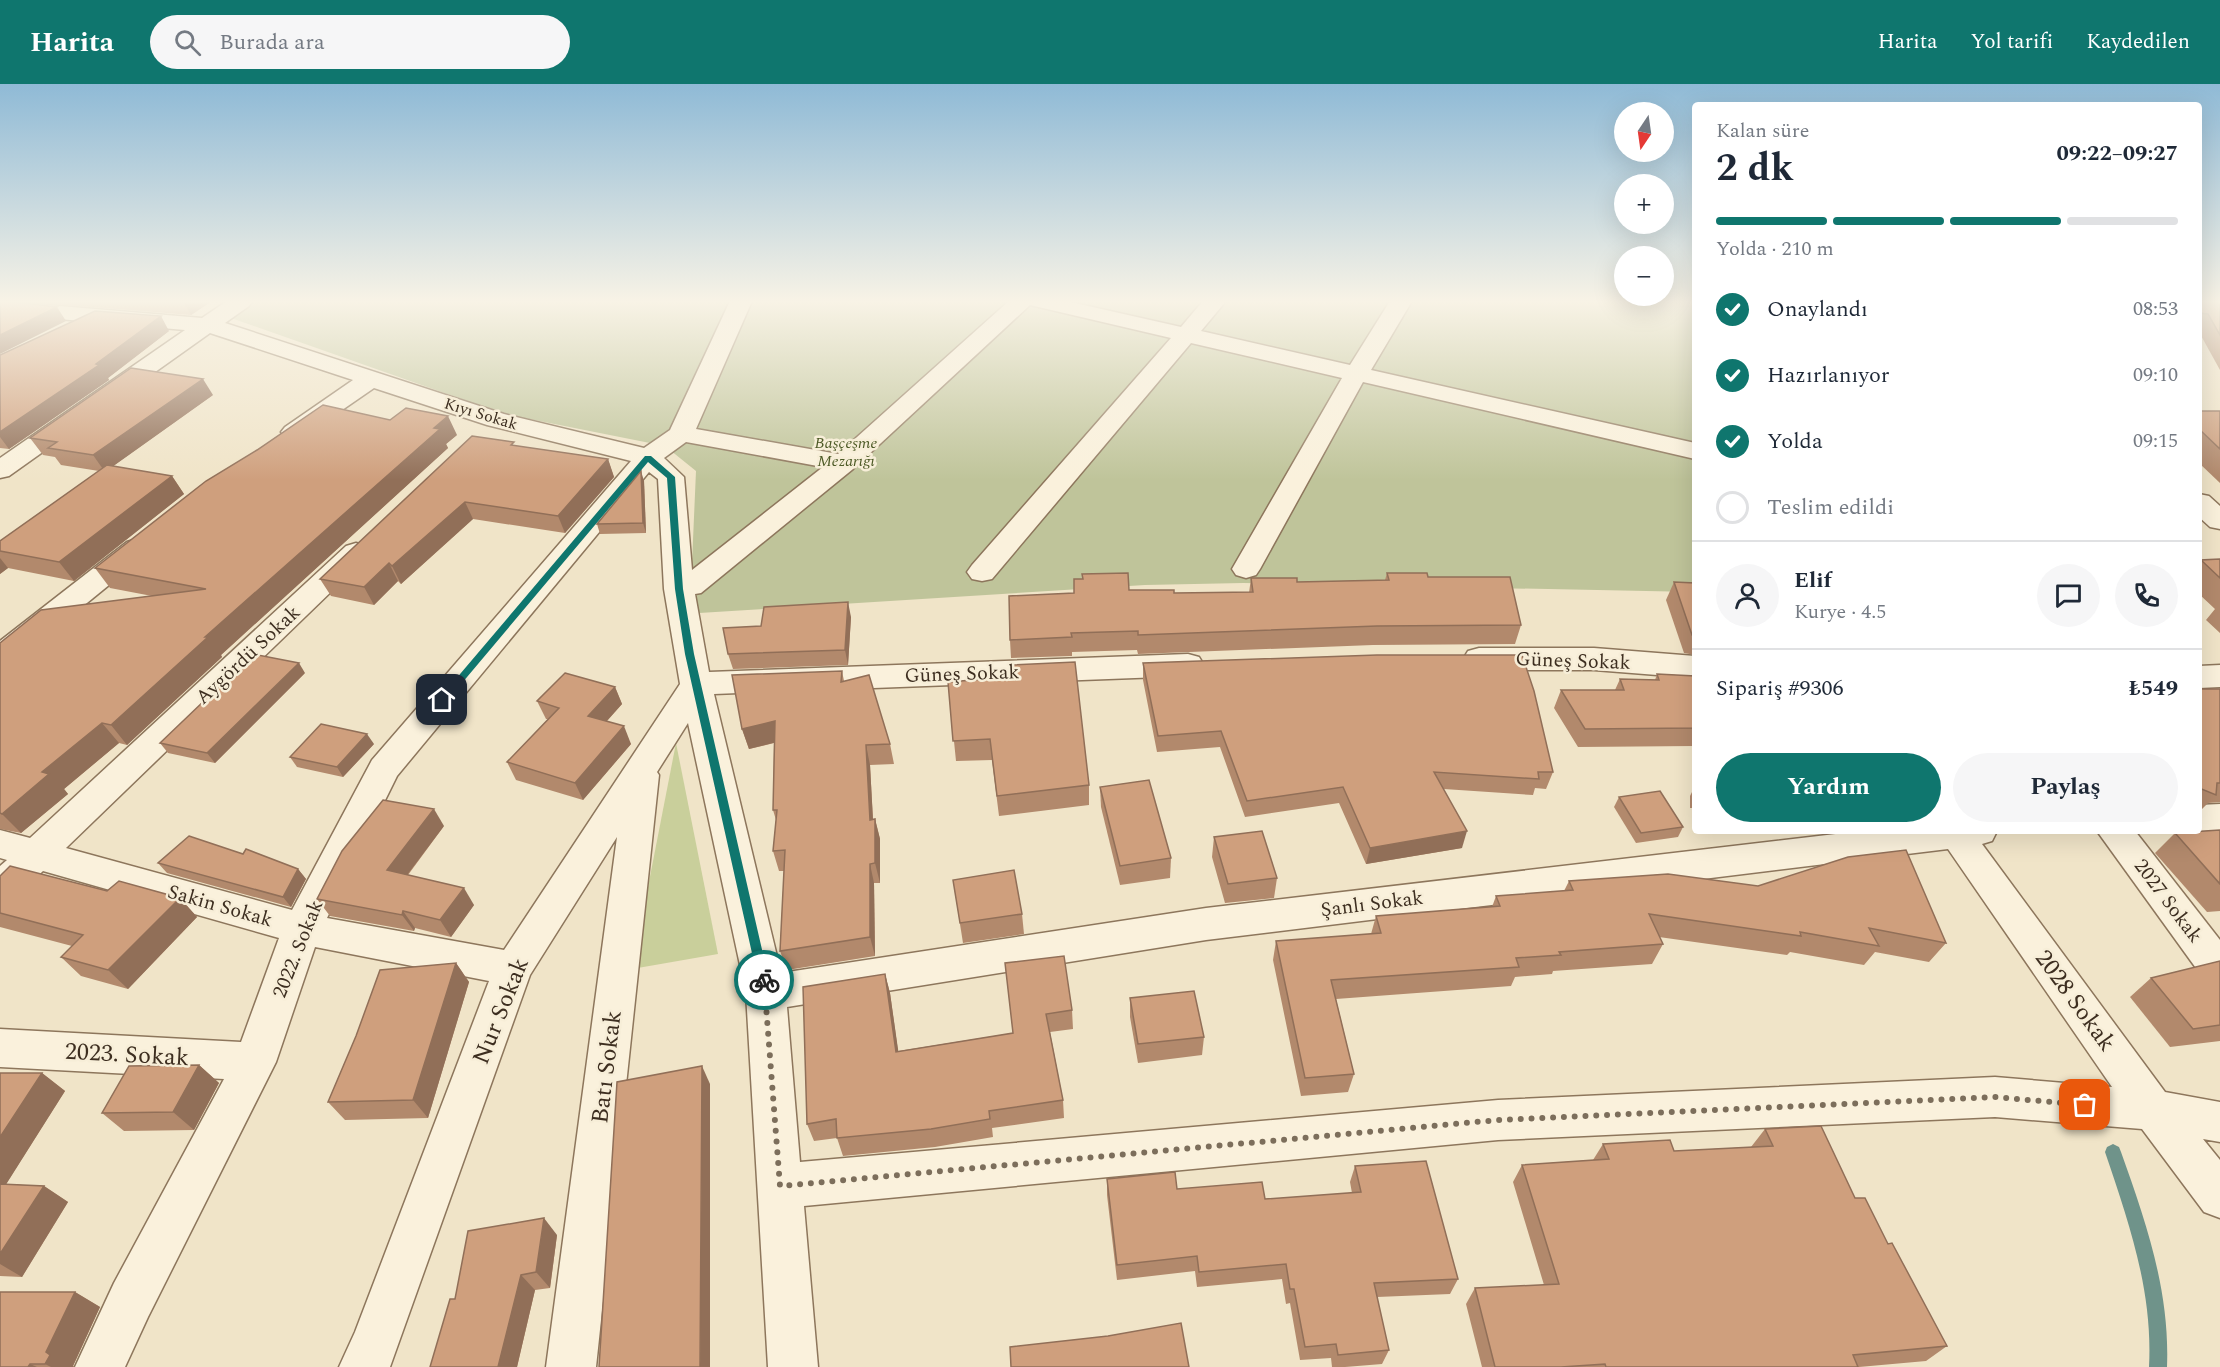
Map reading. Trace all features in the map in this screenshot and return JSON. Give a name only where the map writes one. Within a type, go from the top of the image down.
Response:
[{"type":"street","points":[[4,463],[156,361]]},
{"type":"street","name":"Kıyı Sokak","points":[[317,361],[496,420],[648,457]]},
{"type":"street","points":[[714,361],[681,434],[844,463]]},
{"type":"street","points":[[691,586],[844,463],[956,361]]},
{"type":"street","points":[[982,572],[1164,361]]},
{"type":"street","points":[[1299,361],[1692,450]]},
{"type":"street","points":[[1246,569],[1364,361]]},
{"type":"street","points":[[276,445],[371,379]]},
{"type":"street","points":[[470,445],[496,420]]},
{"type":"street","name":"2022. Sokak","points":[[100,1367],[131,1300],[255,1062],[302,929],[384,769],[648,457],[681,434]]},
{"type":"street","points":[[648,457],[671,477],[679,589],[696,684],[766,993],[793,1367]]},
{"type":"street","points":[[2202,490],[2220,490]]},
{"type":"street","points":[[2202,505],[2220,521]]},
{"type":"street","points":[[0,657],[155,535]]},
{"type":"street","name":"Aygördü Sokak","points":[[0,889],[375,535]]},
{"type":"street","name":"Güneş Sokak","points":[[1454,659],[1594,660],[1692,668]]},
{"type":"street","name":"Güneş Sokak","points":[[696,684],[1218,664]]},
{"type":"street","points":[[2202,677],[2220,675]]},
{"type":"street","name":"Nur Sokak","points":[[364,1367],[375,1345],[513,969],[696,684]]},
{"type":"street","name":"Batı Sokak","points":[[571,1367],[643,768]]},
{"type":"street","points":[[2202,819],[2220,818]]},
{"type":"street","name":"Şanlı Sokak","points":[[766,993],[1206,924],[1951,834]]},
{"type":"street","name":"2028 Sokak","points":[[1968,834],[1966,849],[2153,1110],[2220,1196]]},
{"type":"street","name":"2027 Sokak","points":[[2117,834],[2220,970]]},
{"type":"street","name":"Sakin Sokak","points":[[0,844],[302,929],[513,969]]},
{"type":"street","name":"2023. Sokak","points":[[0,1048],[255,1062]]},
{"type":"street","points":[[780,1186],[1498,1120],[1995,1097],[2153,1110],[2220,1122]]},
{"type":"green space","name":"Başçeşme Mezarığı","points":[[353,361],[1692,361],[1692,592],[1243,583],[1145,585],[699,613],[691,586],[696,471],[665,446],[504,414]]},
{"type":"green space","points":[[676,743],[718,954],[632,969]]},
{"type":"building","points":[[0,361],[100,361],[96,364],[99,365],[0,432]]},
{"type":"building","points":[[131,368],[203,379],[93,455],[48,448],[57,442],[30,438]]},
{"type":"building","points":[[323,405],[390,420],[406,408],[448,416],[434,428],[440,429],[205,637],[208,637],[111,725],[102,723],[42,772],[49,774],[2,814],[0,813],[0,643],[41,610],[206,589],[95,568],[206,481]]},
{"type":"building","points":[[2202,411],[2220,411],[2220,449],[2202,432]]},
{"type":"building","points":[[472,436],[514,442],[511,445],[608,459],[558,516],[465,502],[392,566],[389,563],[364,587],[320,579]]},
{"type":"building","points":[[107,465],[172,476],[59,562],[0,551],[0,541]]},
{"type":"building","points":[[641,471],[643,523],[597,524]]},
{"type":"building","points":[[2220,559],[2220,578],[2202,561]]},
{"type":"building","points":[[1128,573],[1129,590],[1174,590],[1174,593],[1253,592],[1251,578],[1297,578],[1297,582],[1389,580],[1387,573],[1427,573],[1428,577],[1510,577],[1521,625],[1377,626],[1138,635],[1138,631],[1071,633],[1072,637],[1010,640],[1009,596],[1074,593],[1074,579],[1083,579],[1082,574]]},
{"type":"building","points":[[1674,582],[1692,583],[1692,635]]},
{"type":"building","points":[[848,602],[845,650],[728,654],[723,628],[761,626],[764,607]]},
{"type":"building","points":[[253,654],[299,663],[207,753],[160,743]]},
{"type":"building","points":[[1377,655],[1522,655],[1534,691],[1553,772],[1538,772],[1539,779],[1434,772],[1467,831],[1370,848],[1343,787],[1247,801],[1221,731],[1158,736],[1143,663]]},
{"type":"building","points":[[1075,662],[1089,785],[997,796],[990,739],[953,741],[948,682],[1011,677],[1010,665]]},
{"type":"building","points":[[842,671],[841,682],[869,675],[890,744],[866,745],[870,820],[875,819],[875,863],[870,864],[870,937],[780,951],[785,850],[773,851],[777,810],[773,810],[775,721],[742,729],[732,675]]},
{"type":"building","points":[[565,673],[615,687],[588,716],[624,726],[575,783],[507,762],[559,708],[537,701]]},
{"type":"building","points":[[1657,674],[1692,676],[1692,728],[1585,729],[1561,690],[1624,690],[1620,679],[1659,680]]},
{"type":"building","points":[[2202,689],[2220,689],[2220,783],[2217,783],[2216,795],[2202,789]]},
{"type":"building","points":[[321,724],[367,734],[337,767],[290,757]]},
{"type":"building","points":[[1149,780],[1171,858],[1120,866],[1100,787]]},
{"type":"building","points":[[1660,791],[1683,827],[1641,833],[1619,797]]},
{"type":"building","points":[[383,800],[434,809],[387,870],[464,888],[440,920],[403,911],[402,915],[317,899],[342,851]]},
{"type":"building","points":[[2220,830],[2220,884],[2176,834],[2202,834],[2202,831]]},
{"type":"building","points":[[1262,831],[1277,878],[1228,884],[1214,837]]},
{"type":"building","points":[[189,836],[243,854],[246,849],[298,869],[283,897],[158,863]]},
{"type":"building","points":[[1906,850],[1946,943],[1869,928],[1879,946],[1800,932],[1801,936],[1649,914],[1663,944],[1559,952],[1561,955],[1516,958],[1519,967],[1331,980],[1354,1074],[1305,1078],[1276,941],[1381,933],[1376,916],[1500,906],[1496,896],[1573,890],[1569,881],[1668,874],[1758,886],[1848,857]]},
{"type":"building","points":[[10,866],[107,891],[119,881],[180,898],[108,970],[61,957],[83,935],[0,913],[0,876]]},
{"type":"building","points":[[1014,870],[1022,914],[960,923],[953,880]]},
{"type":"building","points":[[1064,956],[1072,1010],[1046,1014],[1063,1100],[989,1111],[990,1119],[931,1129],[837,1138],[836,1119],[807,1124],[803,987],[885,974],[896,1052],[1013,1033],[1005,963]]},
{"type":"building","points":[[2220,961],[2220,1025],[2193,1029],[2151,978]]},
{"type":"building","points":[[456,963],[413,1100],[328,1102],[356,1036],[380,970]]},
{"type":"building","points":[[1194,991],[1204,1037],[1138,1044],[1130,998]]},
{"type":"building","points":[[199,1065],[173,1112],[102,1113],[129,1066]]},
{"type":"building","points":[[702,1066],[700,1367],[599,1367],[617,1082]]},
{"type":"building","points":[[0,1073],[42,1073],[0,1137]]},
{"type":"building","points":[[1821,1126],[1855,1198],[1865,1198],[1888,1244],[1892,1243],[1947,1346],[1853,1355],[1858,1367],[1606,1367],[1605,1364],[1495,1367],[1475,1288],[1559,1284],[1522,1165],[1609,1159],[1603,1144],[1670,1140],[1674,1151],[1773,1146],[1765,1129]]},
{"type":"building","points":[[1426,1161],[1458,1279],[1374,1283],[1389,1350],[1338,1355],[1336,1344],[1305,1347],[1294,1289],[1290,1289],[1286,1264],[1199,1272],[1197,1256],[1117,1265],[1107,1179],[1175,1172],[1177,1189],[1262,1182],[1265,1199],[1361,1192],[1355,1166]]},
{"type":"building","points":[[0,1184],[44,1186],[0,1254]]},
{"type":"building","points":[[544,1218],[536,1272],[521,1275],[498,1367],[430,1367],[450,1299],[455,1299],[468,1231]]},
{"type":"building","points":[[0,1292],[75,1292],[46,1352],[50,1355],[45,1364],[30,1364],[28,1367],[0,1367]]},
{"type":"building","points":[[1181,1323],[1189,1367],[1011,1367],[1010,1347],[1108,1336]]},
{"type":"waterway","points":[[2113,1152],[2131,1203],[2153,1285],[2158,1313],[2158,1367]]},
{"type":"way so far","points":[[764,980],[780,1186],[1498,1120],[1995,1097],[2085,1105]]},
{"type":"route","points":[[442,700],[648,457],[671,477],[679,589],[689,654],[764,980]]}]
